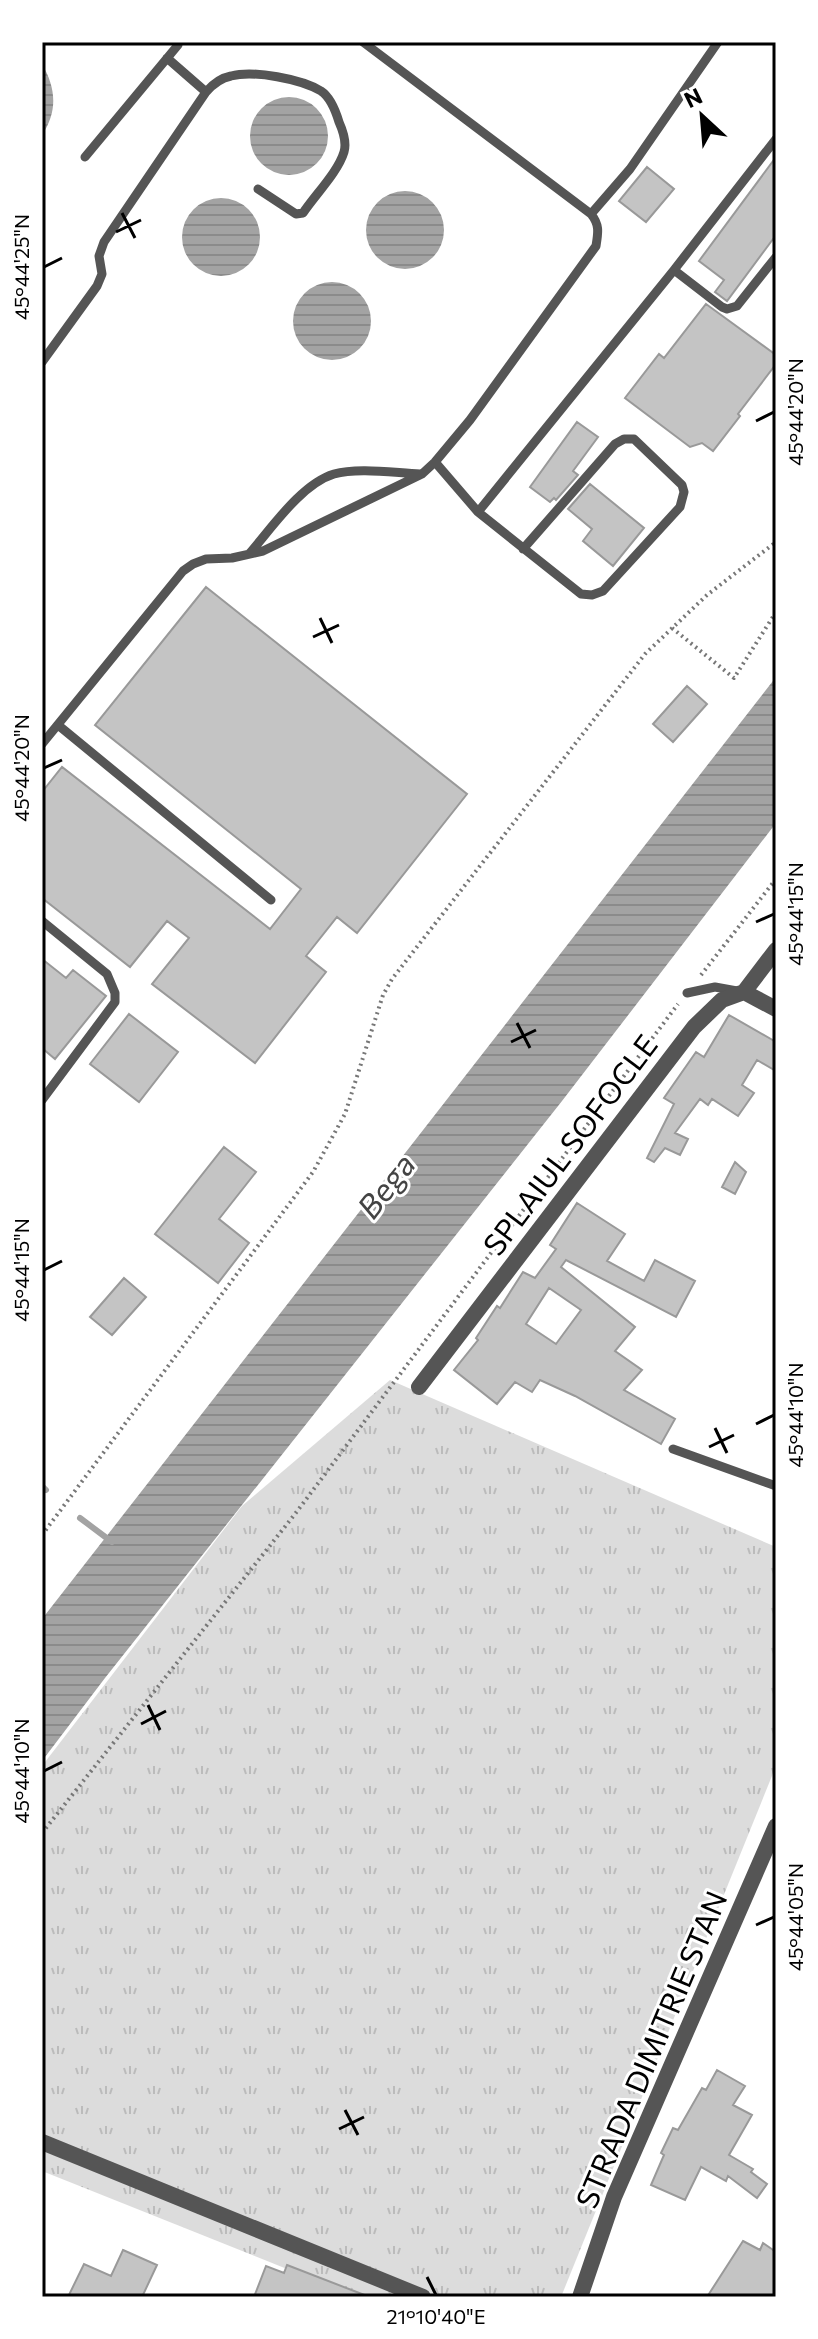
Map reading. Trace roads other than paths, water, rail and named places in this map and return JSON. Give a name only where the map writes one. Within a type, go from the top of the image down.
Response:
[{"type":"street","name":"SPLAIUL SOFOCLE","points":[[419,1387],[694,1027],[722,1000],[744,992],[776,950]]},
{"type":"street","points":[[744,992],[776,1009]]},
{"type":"street","name":"STRADA DIMITRIE STAN","points":[[580,2297],[614,2197],[776,1826]]},
{"type":"street","points":[[42,2142],[423,2297]]},
{"type":"lane","points":[[42,744],[183,571],[206,559],[263,551],[422,474],[470,420],[596,246],[599,230],[591,214],[363,42]]},
{"type":"lane","points":[[591,214],[630,169],[718,42]]},
{"type":"lane","points":[[85,157],[178,45]]},
{"type":"lane","points":[[167,58],[206,92]]},
{"type":"lane","points":[[42,362],[97,286],[102,274],[99,256],[104,242],[206,92],[213,84],[231,75],[254,74],[295,81],[323,92],[335,110],[345,137],[345,151],[303,213],[296,214],[258,189]]},
{"type":"lane","points":[[478,512],[776,139]]},
{"type":"lane","points":[[674,270],[722,307],[732,309],[776,257]]},
{"type":"lane","points":[[435,462],[478,512],[523,549],[581,594],[592,595],[603,591],[680,507],[684,492],[682,485],[634,439],[624,439],[615,444],[523,549]]},
{"type":"lane","points":[[249,554],[304,491],[334,474],[356,471],[422,474]]},
{"type":"lane","points":[[58,725],[271,900]]},
{"type":"lane","points":[[42,921],[107,974],[115,993],[115,1002],[42,1100]]},
{"type":"lane","points":[[687,993],[715,987],[744,992]]},
{"type":"lane","points":[[673,1449],[776,1486]]},
{"type":"water","points":[[42,64],[50,82],[53,108],[42,135]]},
{"type":"water","points":[[289,97],[304,100],[316,109],[325,121],[328,136],[325,151],[316,163],[304,172],[289,175],[274,172],[262,163],[253,151],[250,136],[253,121],[262,109],[274,100]]},
{"type":"water","points":[[405,191],[420,194],[432,203],[441,215],[444,230],[441,245],[432,257],[420,266],[405,269],[390,266],[378,257],[369,245],[366,230],[369,215],[378,203],[390,194]]},
{"type":"water","points":[[221,198],[236,201],[248,210],[257,222],[260,237],[257,252],[248,264],[236,273],[221,276],[206,273],[194,264],[185,252],[182,237],[185,222],[194,210],[206,201]]},
{"type":"water","points":[[332,282],[347,285],[359,294],[368,306],[371,321],[368,336],[359,348],[347,357],[332,360],[317,357],[305,348],[296,336],[293,321],[296,306],[305,294],[317,285]]},
{"type":"water","name":"Bega","points":[[776,677],[776,823],[562,1101],[42,1761],[42,1619]]},
{"type":"waterway","points":[[42,1486],[46,1490]]},
{"type":"waterway","points":[[80,1518],[112,1542]]}]
